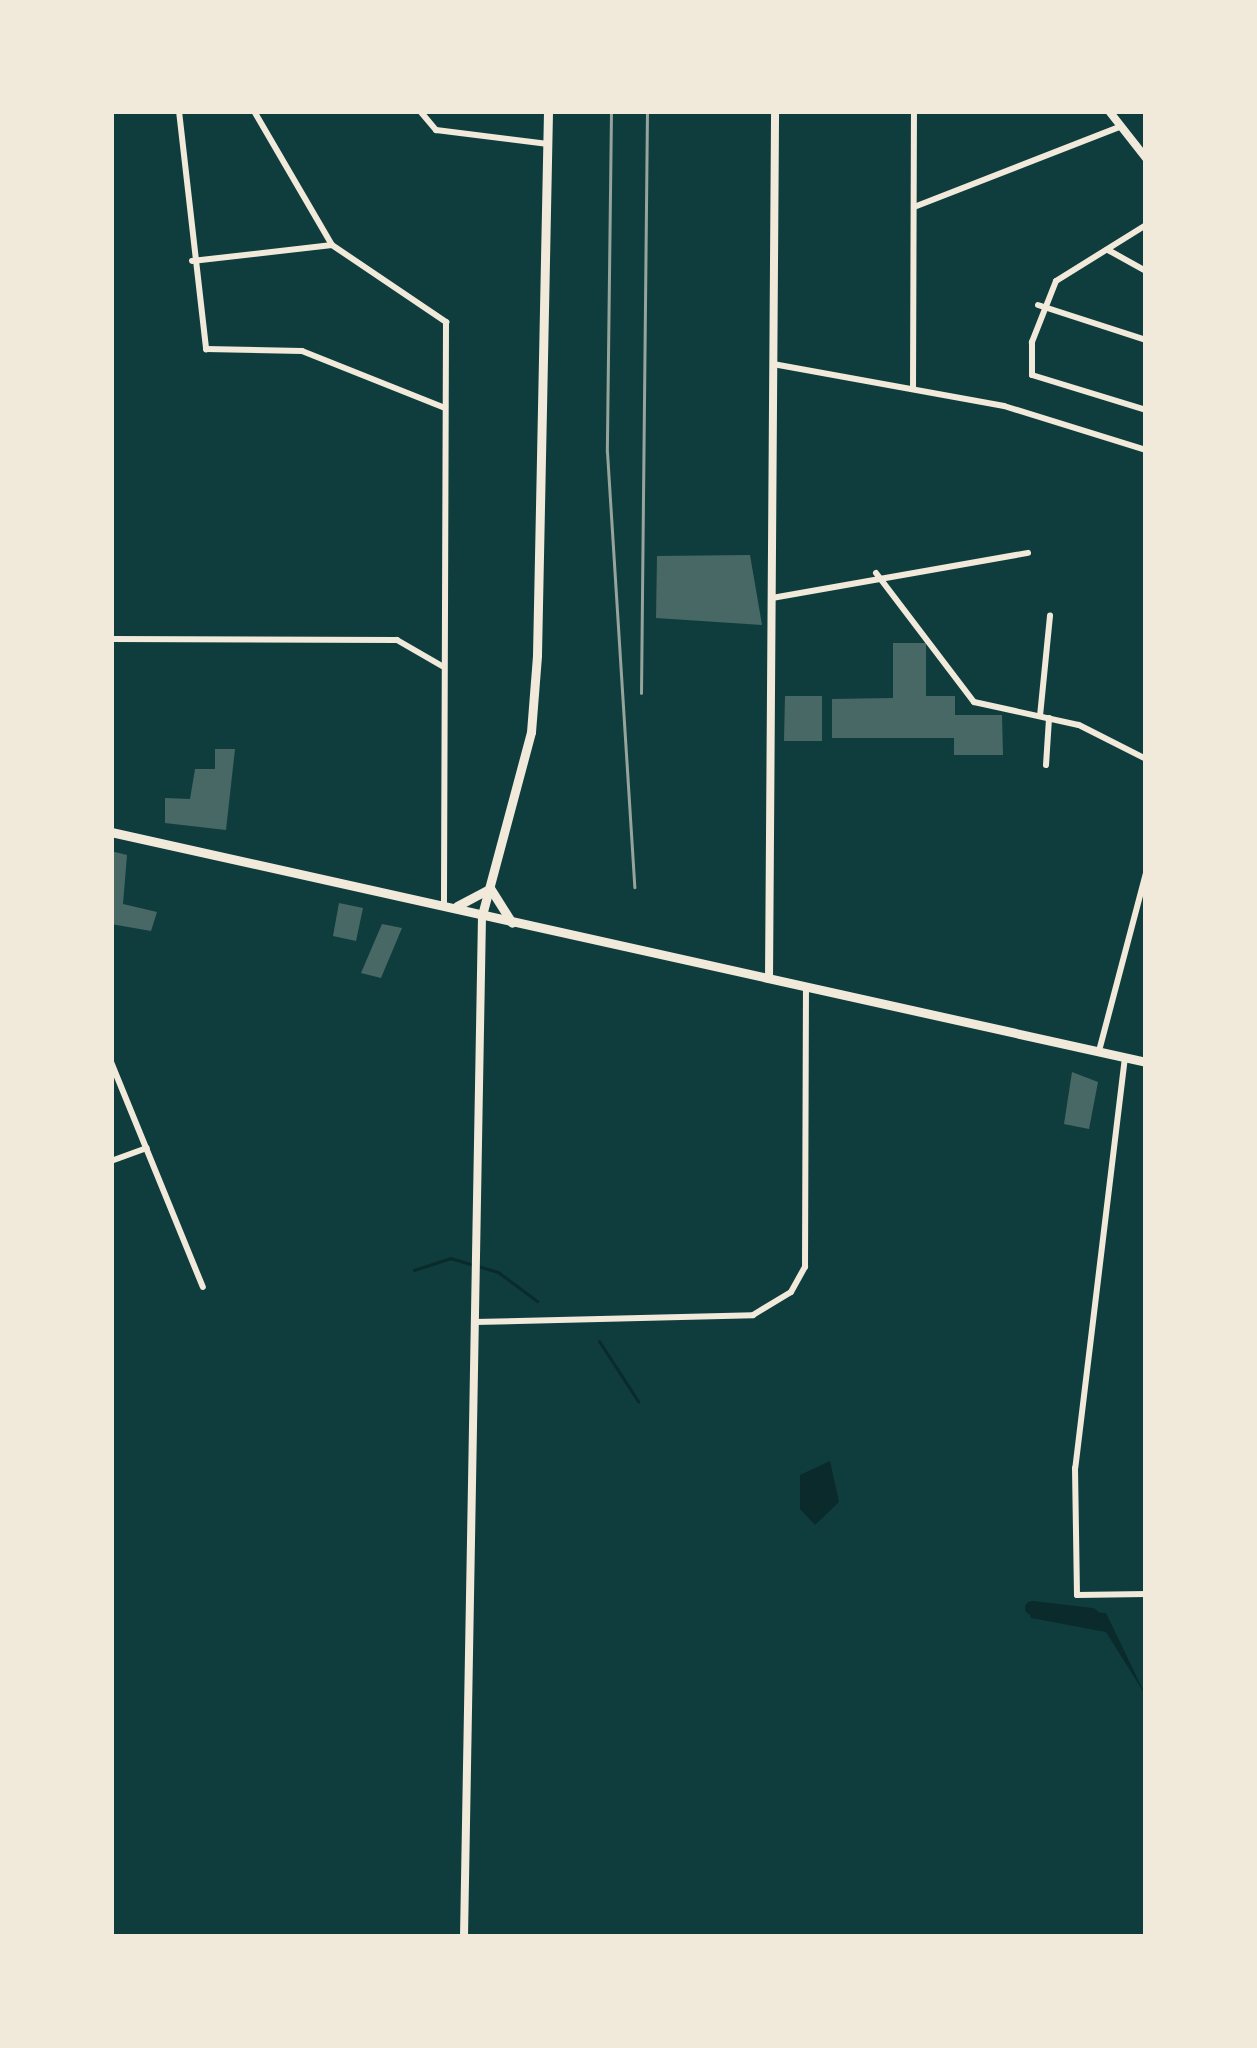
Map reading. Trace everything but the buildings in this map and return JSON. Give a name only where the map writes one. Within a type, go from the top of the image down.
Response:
[{"type":"main road","points":[[482,915],[531,732],[537,655],[548,111]]},
{"type":"main road","points":[[111,832],[1146,1062]]},
{"type":"main road","points":[[448,907],[490,888]]},
{"type":"main road","points":[[490,888],[512,922]]},
{"type":"street","points":[[179,111],[190,261],[215,356],[302,351],[445,408]]},
{"type":"street","points":[[254,111],[332,245],[439,311],[445,408],[442,666],[448,907]]},
{"type":"street","points":[[420,111],[436,130],[548,144]]},
{"type":"street","points":[[769,979],[775,111]]},
{"type":"street","points":[[913,390],[914,111]]},
{"type":"street","points":[[1109,111],[1146,158]]},
{"type":"street","points":[[914,207],[1119,127]]},
{"type":"street","points":[[1146,225],[1038,305],[1032,375],[1146,410]]},
{"type":"street","points":[[190,261],[332,245]]},
{"type":"street","points":[[1108,250],[1146,271]]},
{"type":"street","points":[[1038,305],[1146,340]]},
{"type":"street","points":[[773,364],[913,390],[1146,450]]},
{"type":"street","points":[[772,598],[877,573],[1028,553]]},
{"type":"street","points":[[877,573],[960,691],[1044,717],[1146,759]]},
{"type":"street","points":[[1046,764],[1050,615]]},
{"type":"street","points":[[111,639],[397,640],[442,666]]},
{"type":"street","points":[[1100,1052],[1146,873]]},
{"type":"street","points":[[464,1937],[472,1250],[482,915]]},
{"type":"street","points":[[472,1323],[753,1315],[791,1292],[805,1267],[806,987]]},
{"type":"street","points":[[1125,1057],[1075,1468],[1077,1595],[1146,1594]]},
{"type":"street","points":[[111,1062],[203,1287]]},
{"type":"street","points":[[111,1160],[147,1148]]},
{"type":"water","points":[[830,1461],[839,1502],[815,1525],[800,1509],[800,1475]]},
{"type":"water","points":[[1028,1606],[1106,1613],[1146,1696],[1106,1632],[1031,1618]]},
{"type":"waterway","points":[[414,1270],[450,1258],[498,1272],[537,1301]]},
{"type":"waterway","points":[[599,1341],[638,1401]]},
{"type":"waterway","points":[[1032,1608],[1092,1615]]},
{"type":"railway","points":[[611,111],[607,452],[634,887]]},
{"type":"railway","points":[[641,693],[647,111]]}]
